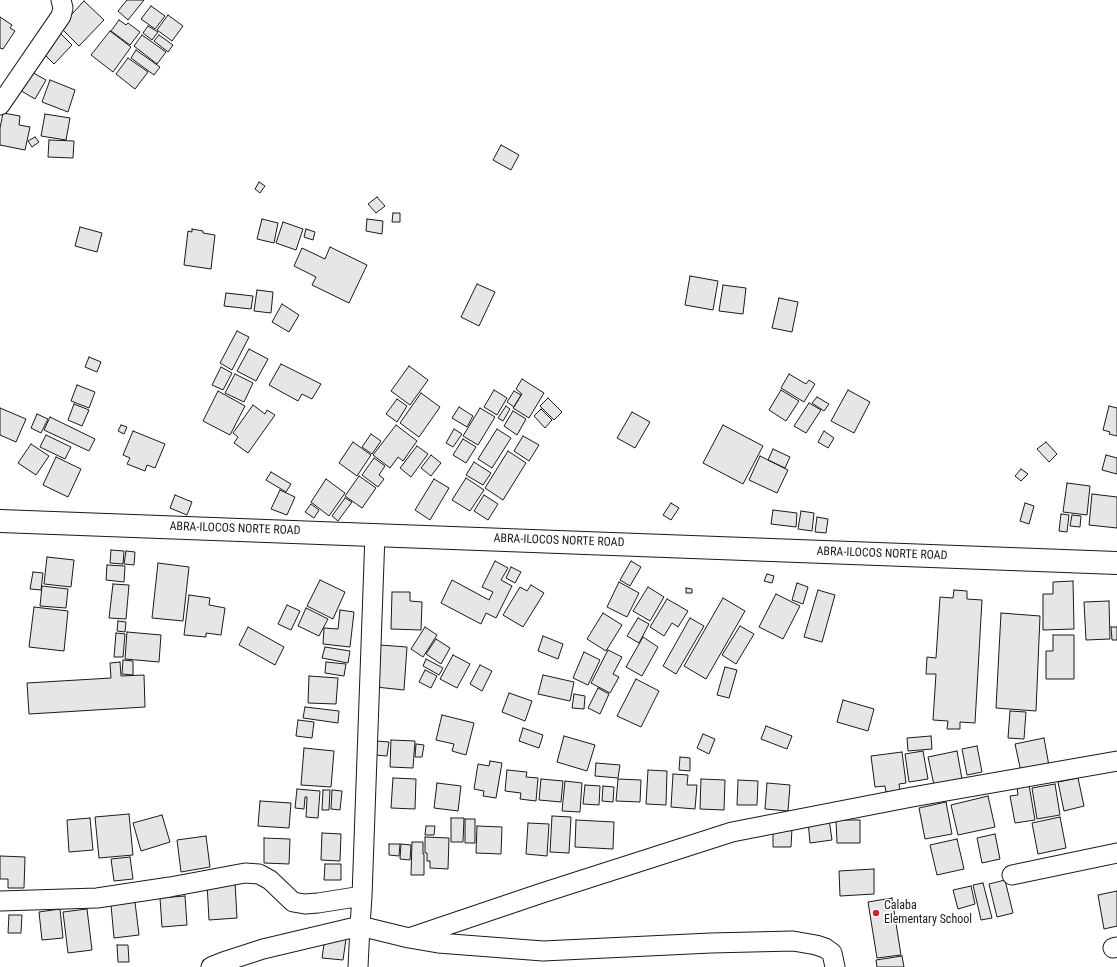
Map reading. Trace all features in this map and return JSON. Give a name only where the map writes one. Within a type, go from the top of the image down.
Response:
[{"type":"main road","name":"ABRA-ILOCOS NORTE ROAD","points":[[0,521],[1117,563]]},
{"type":"street","points":[[0,105],[61,16],[63,8],[61,0]]},
{"type":"street","points":[[358,967],[362,896],[375,534]]},
{"type":"street","points":[[409,938],[542,892],[732,832],[919,795],[1117,761]]},
{"type":"street","points":[[1012,875],[1117,853]]},
{"type":"street","points":[[0,901],[97,898],[170,887],[245,873],[259,874],[270,880],[293,902],[305,904],[318,903],[362,896]]},
{"type":"street","points":[[211,967],[263,949],[360,926],[409,938],[438,943],[543,951],[711,943],[793,941],[825,948],[832,954],[835,967]]},
{"type":"building","points":[[127,0],[144,0],[128,20],[118,11]]},
{"type":"building","points":[[84,1],[104,20],[79,46],[60,27]]},
{"type":"building","points":[[151,6],[165,16],[155,29],[141,19]]},
{"type":"building","points":[[168,15],[183,26],[172,41],[157,30]]},
{"type":"building","points":[[0,17],[12,25],[10,28],[15,31],[3,49],[0,48]]},
{"type":"building","points":[[119,20],[126,25],[128,23],[140,32],[130,45],[111,31]]},
{"type":"building","points":[[148,26],[158,32],[152,40],[143,33]]},
{"type":"building","points":[[110,31],[131,47],[113,72],[91,55]]},
{"type":"building","points":[[59,32],[72,45],[54,64],[41,51]]},
{"type":"building","points":[[142,35],[166,52],[157,64],[134,46]]},
{"type":"building","points":[[159,35],[173,45],[168,52],[154,41]]},
{"type":"building","points":[[136,50],[160,67],[154,75],[131,58]]},
{"type":"building","points":[[128,58],[148,72],[135,89],[116,74]]},
{"type":"building","points":[[28,70],[46,80],[35,99],[18,89]]},
{"type":"building","points":[[50,80],[75,90],[68,112],[42,102]]},
{"type":"building","points":[[3,113],[20,116],[19,125],[30,127],[25,150],[0,145],[0,128]]},
{"type":"building","points":[[45,114],[70,118],[66,140],[41,136]]},
{"type":"building","points":[[35,137],[39,142],[32,147],[28,141]]},
{"type":"building","points":[[49,140],[74,141],[73,158],[48,157]]},
{"type":"building","points":[[501,145],[519,155],[511,170],[493,160]]},
{"type":"building","points":[[259,182],[265,186],[260,193],[255,189]]},
{"type":"building","points":[[377,197],[385,206],[376,213],[368,204]]},
{"type":"building","points":[[393,213],[400,213],[400,222],[392,222]]},
{"type":"building","points":[[262,219],[278,223],[274,243],[257,239]]},
{"type":"building","points":[[367,219],[383,221],[382,234],[366,231]]},
{"type":"building","points":[[283,222],[303,229],[296,250],[276,243]]},
{"type":"building","points":[[80,227],[102,233],[97,252],[75,246]]},
{"type":"building","points":[[192,229],[215,235],[211,269],[184,265],[188,231],[192,232]]},
{"type":"building","points":[[306,229],[315,232],[313,240],[304,237]]},
{"type":"building","points":[[330,247],[367,265],[349,303],[312,285],[316,277],[294,266],[302,248],[325,259]]},
{"type":"building","points":[[690,276],[718,281],[713,310],[685,305]]},
{"type":"building","points":[[477,284],[495,292],[479,326],[461,317]]},
{"type":"building","points":[[723,285],[746,288],[743,314],[719,311]]},
{"type":"building","points":[[257,290],[273,292],[271,313],[254,311]]},
{"type":"building","points":[[226,293],[253,296],[251,309],[224,306]]},
{"type":"building","points":[[779,298],[798,302],[792,332],[772,328]]},
{"type":"building","points":[[282,304],[299,315],[289,332],[272,322]]},
{"type":"building","points":[[237,331],[249,337],[232,370],[220,363]]},
{"type":"building","points":[[249,349],[268,359],[256,381],[237,371]]},
{"type":"building","points":[[89,357],[101,362],[97,372],[85,367]]},
{"type":"building","points":[[281,364],[321,384],[312,399],[302,394],[298,401],[269,385]]},
{"type":"building","points":[[409,366],[428,380],[410,405],[391,391]]},
{"type":"building","points":[[221,367],[232,373],[223,390],[212,385]]},
{"type":"building","points":[[235,374],[253,383],[244,402],[225,393]]},
{"type":"building","points":[[789,374],[806,384],[809,380],[815,384],[804,402],[781,388]]},
{"type":"building","points":[[522,379],[544,393],[529,418],[513,408],[522,394],[516,389]]},
{"type":"building","points":[[77,385],[95,392],[89,408],[71,401]]},
{"type":"building","points":[[494,390],[507,398],[497,415],[484,407]]},
{"type":"building","points":[[781,390],[799,401],[786,421],[769,410]]},
{"type":"building","points":[[848,390],[870,402],[854,433],[831,421]]},
{"type":"building","points":[[218,391],[245,406],[230,435],[203,421]]},
{"type":"building","points":[[514,391],[521,395],[514,407],[507,402]]},
{"type":"building","points":[[421,393],[440,407],[419,437],[400,423]]},
{"type":"building","points":[[817,397],[829,404],[824,411],[812,403]]},
{"type":"building","points":[[548,398],[562,412],[554,420],[540,406]]},
{"type":"building","points":[[397,399],[407,406],[397,422],[386,414]]},
{"type":"building","points":[[809,403],[821,410],[806,433],[794,426]]},
{"type":"building","points":[[74,404],[89,410],[82,426],[68,420]]},
{"type":"building","points":[[253,405],[265,414],[267,410],[275,415],[248,453],[234,443],[238,437],[233,433]]},
{"type":"building","points":[[506,406],[510,409],[503,421],[498,418]]},
{"type":"building","points":[[1109,406],[1117,408],[1117,436],[1109,434],[1110,432],[1103,430]]},
{"type":"building","points":[[459,407],[473,416],[467,427],[452,418]]},
{"type":"building","points":[[0,408],[26,419],[16,442],[0,435]]},
{"type":"building","points":[[480,408],[495,417],[478,445],[463,436]]},
{"type":"building","points":[[541,409],[552,420],[545,428],[534,416]]},
{"type":"building","points":[[513,411],[526,419],[517,435],[504,426]]},
{"type":"building","points":[[632,412],[650,422],[635,448],[617,438]]},
{"type":"building","points":[[37,414],[48,419],[41,433],[31,428]]},
{"type":"building","points":[[50,417],[95,439],[89,451],[44,430]]},
{"type":"building","points":[[121,425],[127,427],[124,434],[118,431]]},
{"type":"building","points":[[396,425],[417,441],[403,461],[398,457],[390,468],[373,455]]},
{"type":"building","points":[[723,425],[763,446],[743,484],[703,463]]},
{"type":"building","points":[[454,429],[462,434],[453,447],[446,443]]},
{"type":"building","points":[[497,429],[511,438],[492,468],[478,459]]},
{"type":"building","points":[[133,431],[165,444],[155,468],[147,465],[145,471],[127,464],[130,458],[123,455]]},
{"type":"building","points":[[824,431],[834,438],[828,448],[818,442]]},
{"type":"building","points":[[371,434],[381,441],[372,454],[362,447]]},
{"type":"building","points":[[46,435],[71,447],[65,459],[40,447]]},
{"type":"building","points":[[523,436],[539,445],[529,461],[514,451]]},
{"type":"building","points":[[463,439],[476,447],[466,463],[453,455]]},
{"type":"building","points":[[353,442],[371,455],[357,476],[339,463]]},
{"type":"building","points":[[1046,442],[1057,454],[1049,462],[1037,449]]},
{"type":"building","points":[[31,444],[49,456],[36,475],[18,463]]},
{"type":"building","points":[[417,446],[428,454],[411,477],[400,468]]},
{"type":"building","points":[[773,449],[790,457],[785,468],[768,460]]},
{"type":"building","points":[[508,451],[526,463],[503,500],[485,488]]},
{"type":"building","points":[[431,455],[441,463],[431,476],[421,468]]},
{"type":"building","points":[[1106,455],[1117,458],[1117,474],[1102,470]]},
{"type":"building","points":[[760,456],[788,470],[777,493],[749,480]]},
{"type":"building","points":[[56,457],[81,469],[68,497],[43,485]]},
{"type":"building","points":[[374,458],[385,466],[379,475],[384,479],[378,487],[362,475]]},
{"type":"building","points":[[474,462],[491,473],[483,485],[466,475]]},
{"type":"building","points":[[1021,469],[1028,474],[1021,481],[1015,476]]},
{"type":"building","points":[[271,472],[291,484],[286,492],[266,480]]},
{"type":"building","points":[[359,476],[376,488],[362,508],[345,496]]},
{"type":"building","points":[[466,478],[484,490],[470,511],[452,500]]},
{"type":"building","points":[[326,479],[345,493],[329,516],[311,502]]},
{"type":"building","points":[[434,479],[449,488],[430,520],[415,510]]},
{"type":"building","points":[[1067,483],[1090,486],[1087,515],[1063,512]]},
{"type":"building","points":[[280,490],[295,497],[287,515],[271,509]]},
{"type":"building","points":[[1092,494],[1117,497],[1117,528],[1089,525]]},
{"type":"building","points":[[175,495],[192,502],[187,515],[170,508]]},
{"type":"building","points":[[484,495],[498,504],[488,520],[474,511]]},
{"type":"building","points":[[345,498],[352,502],[338,521],[332,516]]},
{"type":"building","points":[[671,503],[679,508],[671,520],[663,515]]},
{"type":"building","points":[[1025,503],[1034,506],[1029,524],[1020,521]]},
{"type":"building","points":[[311,504],[319,510],[314,518],[305,512]]},
{"type":"building","points":[[773,510],[797,513],[796,527],[771,524]]},
{"type":"building","points":[[801,511],[814,513],[812,531],[798,529]]},
{"type":"building","points":[[1061,514],[1069,515],[1067,532],[1059,531]]},
{"type":"building","points":[[1072,515],[1081,516],[1080,527],[1070,526]]},
{"type":"building","points":[[817,517],[828,519],[826,533],[815,532]]},
{"type":"building","points":[[111,550],[124,551],[123,564],[110,563]]},
{"type":"building","points":[[126,551],[135,552],[134,565],[124,564]]},
{"type":"building","points":[[47,557],[74,560],[71,587],[44,584]]},
{"type":"building","points":[[495,561],[508,568],[501,580],[512,586],[496,618],[486,613],[481,624],[441,603],[452,580],[489,600],[493,592],[482,587]]},
{"type":"building","points":[[631,561],[641,567],[630,586],[620,580]]},
{"type":"building","points":[[158,563],[189,567],[183,621],[152,618]]},
{"type":"building","points":[[107,565],[125,566],[124,582],[106,580]]},
{"type":"building","points":[[511,567],[521,572],[515,583],[506,578]]},
{"type":"building","points":[[33,572],[43,573],[41,590],[30,589]]},
{"type":"building","points":[[767,574],[774,576],[772,583],[764,581]]},
{"type":"building","points":[[320,580],[345,592],[333,619],[307,606]]},
{"type":"building","points":[[1073,581],[1074,629],[1043,630],[1043,594],[1053,594],[1053,582]]},
{"type":"building","points":[[619,582],[639,593],[627,617],[607,607]]},
{"type":"building","points":[[797,583],[808,587],[803,604],[792,600]]},
{"type":"building","points":[[113,584],[129,585],[126,619],[109,618]]},
{"type":"building","points":[[531,585],[544,593],[523,627],[503,615],[520,587],[527,591]]},
{"type":"building","points":[[42,586],[68,589],[66,608],[40,606]]},
{"type":"building","points":[[648,587],[664,597],[650,621],[633,611]]},
{"type":"building","points":[[686,588],[692,589],[692,593],[686,593]]},
{"type":"building","points":[[818,590],[835,595],[822,642],[804,637]]},
{"type":"building","points":[[954,590],[967,591],[967,599],[982,600],[975,723],[960,722],[960,729],[947,729],[948,721],[933,720],[936,674],[926,674],[927,657],[936,658],[940,597],[953,598]]},
{"type":"building","points":[[392,592],[410,592],[410,601],[422,602],[421,630],[391,629]]},
{"type":"building","points":[[776,594],[800,606],[783,639],[759,627]]},
{"type":"building","points":[[189,595],[210,598],[209,605],[225,608],[221,635],[206,633],[206,637],[184,635]]},
{"type":"building","points":[[723,598],[745,611],[706,679],[684,666]]},
{"type":"building","points":[[667,599],[688,611],[678,627],[672,623],[664,636],[650,627]]},
{"type":"building","points":[[1109,601],[1110,639],[1086,640],[1084,602]]},
{"type":"building","points":[[287,605],[300,611],[291,630],[278,624]]},
{"type":"building","points":[[34,607],[68,611],[64,651],[29,647]]},
{"type":"building","points":[[306,608],[328,619],[319,636],[298,626]]},
{"type":"building","points":[[340,610],[354,612],[350,647],[323,644],[324,628],[338,629]]},
{"type":"building","points":[[603,613],[622,625],[606,651],[587,639]]},
{"type":"building","points":[[1001,613],[1040,616],[1036,711],[996,708]]},
{"type":"building","points":[[638,618],[649,624],[639,643],[627,636]]},
{"type":"building","points":[[690,618],[704,626],[676,674],[663,666]]},
{"type":"building","points":[[118,621],[126,622],[125,632],[117,631]]},
{"type":"building","points":[[740,626],[754,634],[736,664],[722,655]]},
{"type":"building","points":[[248,627],[284,647],[275,665],[239,645]]},
{"type":"building","points":[[425,627],[437,635],[423,657],[411,649]]},
{"type":"building","points":[[1111,627],[1117,627],[1117,640],[1112,640]]},
{"type":"building","points":[[127,632],[161,635],[159,662],[125,659]]},
{"type":"building","points":[[116,633],[125,634],[123,657],[114,657]]},
{"type":"building","points":[[1053,635],[1074,635],[1074,679],[1046,679],[1046,651],[1053,651]]},
{"type":"building","points":[[543,636],[563,644],[558,659],[538,651]]},
{"type":"building","points":[[643,637],[658,647],[642,676],[626,667]]},
{"type":"building","points":[[436,639],[450,648],[441,664],[426,654]]},
{"type":"building","points":[[380,645],[407,647],[404,690],[376,687]]},
{"type":"building","points":[[325,647],[350,651],[348,663],[322,658]]},
{"type":"building","points":[[608,650],[622,657],[613,674],[619,677],[610,693],[591,683]]},
{"type":"building","points":[[584,652],[600,660],[588,685],[573,678]]},
{"type":"building","points":[[453,655],[470,664],[457,688],[440,679]]},
{"type":"building","points":[[426,659],[443,668],[439,675],[423,666]]},
{"type":"building","points":[[123,660],[133,661],[133,675],[122,674]]},
{"type":"building","points":[[120,662],[121,676],[144,675],[145,707],[29,714],[27,683],[111,678],[110,663]]},
{"type":"building","points":[[326,662],[346,664],[344,676],[325,673]]},
{"type":"building","points":[[480,665],[492,671],[482,691],[470,684]]},
{"type":"building","points":[[725,667],[737,670],[729,698],[717,695]]},
{"type":"building","points":[[425,670],[437,676],[431,688],[419,682]]},
{"type":"building","points":[[543,675],[574,682],[570,701],[538,694]]},
{"type":"building","points":[[309,676],[338,678],[336,704],[308,703]]},
{"type":"building","points":[[636,679],[659,691],[641,727],[617,716]]},
{"type":"building","points":[[598,688],[609,694],[600,714],[588,708]]},
{"type":"building","points":[[509,693],[532,701],[525,721],[502,712]]},
{"type":"building","points":[[574,694],[585,696],[584,709],[572,708]]},
{"type":"building","points":[[843,700],[874,709],[868,731],[837,722]]},
{"type":"building","points":[[305,707],[339,711],[338,723],[303,718]]},
{"type":"building","points":[[1010,711],[1026,712],[1024,739],[1008,738]]},
{"type":"building","points":[[442,715],[474,723],[466,755],[452,751],[454,744],[436,740]]},
{"type":"building","points":[[298,720],[314,722],[312,738],[296,736]]},
{"type":"building","points":[[766,726],[792,736],[787,749],[761,739]]},
{"type":"building","points":[[523,728],[543,735],[539,748],[519,741]]},
{"type":"building","points":[[703,734],[715,739],[709,754],[697,748]]},
{"type":"building","points":[[564,736],[595,745],[587,771],[557,762]]},
{"type":"building","points":[[931,736],[932,749],[908,751],[907,738]]},
{"type":"building","points":[[1044,738],[1049,766],[1021,772],[1015,744]]},
{"type":"building","points":[[391,740],[415,741],[413,768],[390,767]]},
{"type":"building","points":[[376,741],[389,742],[387,756],[375,755]]},
{"type":"building","points":[[416,744],[424,745],[422,757],[415,757]]},
{"type":"building","points":[[977,746],[982,772],[967,775],[962,749]]},
{"type":"building","points":[[304,748],[334,751],[331,787],[301,785]]},
{"type":"building","points":[[923,751],[928,779],[909,782],[905,754]]},
{"type":"building","points":[[957,751],[962,779],[934,785],[928,757]]},
{"type":"building","points":[[902,752],[906,783],[899,784],[900,790],[886,792],[885,786],[875,787],[871,756]]},
{"type":"building","points":[[680,757],[690,758],[690,771],[679,770]]},
{"type":"building","points":[[490,761],[502,763],[496,798],[483,796],[484,791],[474,789],[478,764],[489,766]]},
{"type":"building","points":[[596,763],[620,765],[618,778],[595,776]]},
{"type":"building","points":[[507,770],[527,772],[526,777],[538,778],[536,801],[520,799],[521,793],[505,791]]},
{"type":"building","points":[[648,770],[667,771],[666,805],[646,804]]},
{"type":"building","points":[[673,774],[688,775],[687,785],[697,785],[695,809],[671,807]]},
{"type":"building","points":[[393,778],[416,779],[415,809],[391,808]]},
{"type":"building","points":[[1078,778],[1084,806],[1064,811],[1058,782]]},
{"type":"building","points":[[541,779],[563,781],[561,802],[539,800]]},
{"type":"building","points":[[618,779],[641,780],[640,802],[616,801]]},
{"type":"building","points":[[701,779],[725,780],[724,810],[700,809]]},
{"type":"building","points":[[738,780],[758,781],[757,805],[737,805]]},
{"type":"building","points":[[565,781],[582,783],[580,812],[562,811]]},
{"type":"building","points":[[437,783],[461,786],[458,811],[434,808]]},
{"type":"building","points":[[767,783],[790,785],[788,811],[765,809]]},
{"type":"building","points":[[1055,784],[1060,815],[1037,819],[1032,788]]},
{"type":"building","points":[[585,785],[600,786],[599,805],[583,804]]},
{"type":"building","points":[[1029,785],[1035,820],[1015,823],[1010,796],[1018,795],[1017,787]]},
{"type":"building","points":[[603,786],[614,787],[613,802],[602,801]]},
{"type":"building","points":[[297,789],[320,791],[318,818],[306,817],[307,797],[305,797],[304,809],[295,808]]},
{"type":"building","points":[[323,790],[330,790],[329,810],[322,810]]},
{"type":"building","points":[[332,790],[342,791],[340,810],[331,809]]},
{"type":"building","points":[[988,796],[995,827],[958,835],[951,805]]},
{"type":"building","points":[[260,801],[291,803],[289,828],[258,826]]},
{"type":"building","points":[[946,802],[952,834],[925,839],[919,808]]},
{"type":"building","points":[[129,814],[133,855],[99,858],[95,817]]},
{"type":"building","points":[[162,815],[170,842],[141,851],[133,823]]},
{"type":"building","points":[[552,816],[571,817],[569,853],[550,852]]},
{"type":"building","points":[[1060,817],[1066,848],[1038,854],[1032,823]]},
{"type":"building","points":[[90,818],[93,850],[69,852],[67,820]]},
{"type":"building","points":[[451,818],[464,818],[463,842],[451,842]]},
{"type":"building","points":[[465,819],[475,819],[475,843],[465,843]]},
{"type":"building","points":[[829,819],[832,840],[810,843],[808,821]]},
{"type":"building","points":[[576,820],[614,822],[613,849],[575,847]]},
{"type":"building","points":[[836,820],[860,820],[860,843],[837,843]]},
{"type":"building","points":[[528,823],[549,824],[547,856],[526,854]]},
{"type":"building","points":[[426,826],[435,826],[434,835],[425,835]]},
{"type":"building","points":[[477,826],[502,827],[501,854],[476,853]]},
{"type":"building","points":[[773,827],[792,828],[791,847],[773,847]]},
{"type":"building","points":[[322,833],[341,834],[340,861],[321,860]]},
{"type":"building","points":[[995,834],[1000,859],[982,863],[977,838]]},
{"type":"building","points":[[206,836],[210,867],[181,872],[177,840]]},
{"type":"building","points":[[425,837],[449,838],[448,869],[430,868],[430,861],[427,861],[427,853],[425,853]]},
{"type":"building","points":[[264,838],[290,839],[289,864],[264,863]]},
{"type":"building","points":[[957,839],[964,869],[937,875],[930,845]]},
{"type":"building","points":[[412,842],[423,842],[424,875],[411,875]]},
{"type":"building","points":[[389,844],[400,844],[399,856],[389,855]]},
{"type":"building","points":[[401,844],[411,845],[410,860],[400,859]]},
{"type":"building","points":[[0,856],[25,857],[24,888],[8,888],[8,879],[0,879]]},
{"type":"building","points":[[130,857],[133,879],[114,881],[111,859]]},
{"type":"building","points":[[325,864],[341,864],[341,880],[324,880]]},
{"type":"building","points":[[874,869],[874,894],[840,896],[839,871]]},
{"type":"building","points":[[1005,880],[1013,913],[997,917],[989,884]]},
{"type":"building","points":[[235,882],[237,918],[209,920],[207,883]]},
{"type":"building","points":[[983,883],[992,918],[981,920],[973,885]]},
{"type":"building","points":[[971,886],[975,904],[958,909],[953,890]]},
{"type":"building","points":[[1117,891],[1117,926],[1104,929],[1098,895]]},
{"type":"building","points":[[185,896],[187,925],[162,927],[160,898]]},
{"type":"building","points":[[892,898],[901,955],[877,958],[868,902]]},
{"type":"building","points":[[135,902],[139,935],[114,938],[111,905]]},
{"type":"building","points":[[60,909],[63,938],[42,940],[39,912]]},
{"type":"building","points":[[87,909],[92,950],[68,953],[63,912]]},
{"type":"building","points":[[9,915],[22,915],[21,933],[8,933]]},
{"type":"building","points":[[325,937],[346,939],[343,960],[322,958]]},
{"type":"building","points":[[117,945],[128,945],[129,962],[118,962]]},
{"type":"building","points":[[902,956],[904,967],[877,967],[876,960]]},
{"type":"place","name":"Calaba Elementary School","points":[[876,913]]}]
